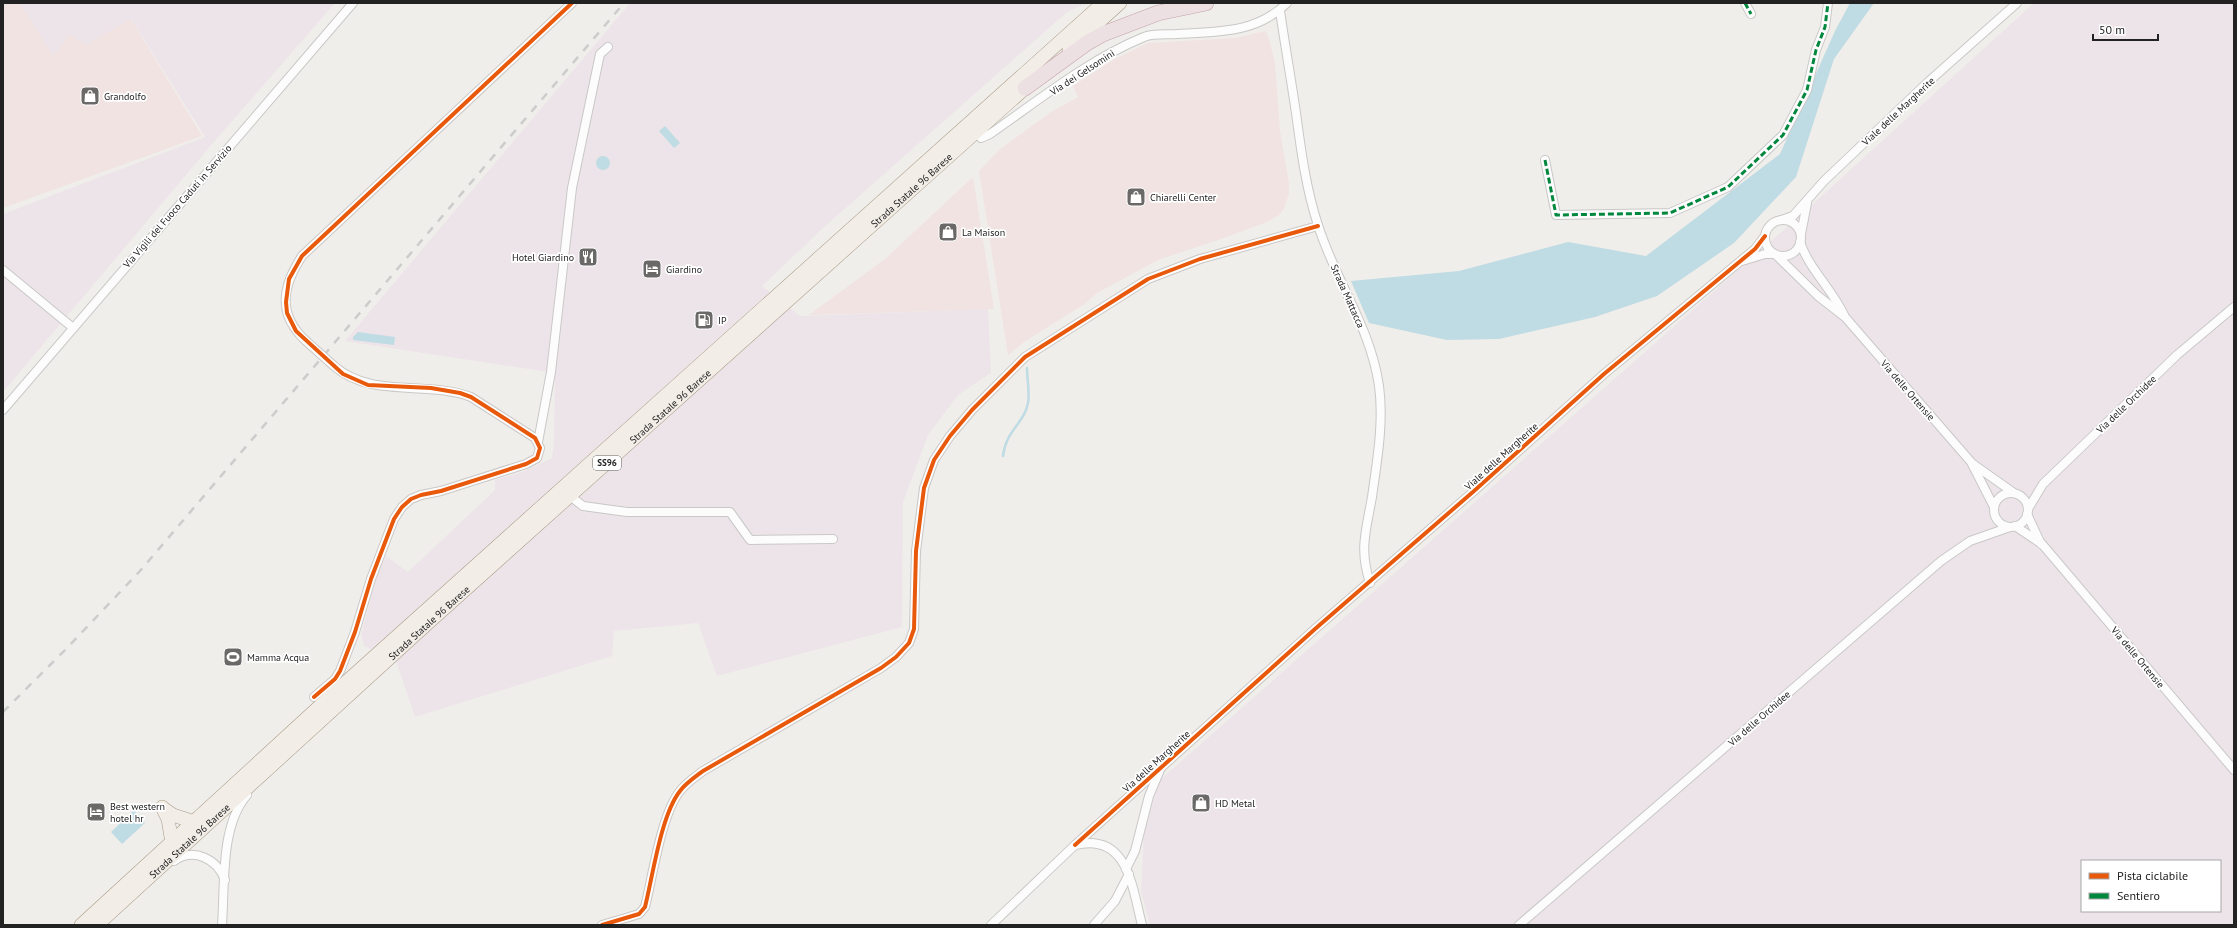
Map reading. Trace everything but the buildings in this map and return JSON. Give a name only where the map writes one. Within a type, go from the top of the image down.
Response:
[{"type":"highway","points":[[1025,88],[1087,43],[1103,34],[1158,13],[1206,3]]},
{"type":"main road","name":"Strada Statale 96 Barese","points":[[81,925],[194,822],[318,701],[346,682],[1104,3]]},
{"type":"main road","name":"Strada Statale 96 Barese","points":[[97,925],[312,728],[1120,3]]},
{"type":"main road","points":[[318,701],[327,688],[346,682]]},
{"type":"main road","points":[[172,842],[168,819],[162,807],[174,816],[194,822]]},
{"type":"street","name":"Via Vigili del Fuoco Caduti in Servizio","points":[[3,410],[72,327],[353,3]]},
{"type":"street","points":[[538,442],[535,438],[486,406],[460,392],[431,388],[368,385],[343,374],[296,331],[290,322],[286,302],[289,279],[302,256],[572,3]]},
{"type":"street","name":"Via dei Gelsomini","points":[[976,132],[981,138],[990,134],[1101,57],[1146,36],[1233,31],[1252,27],[1280,11],[1287,3]]},
{"type":"street","points":[[1744,3],[1751,14]]},
{"type":"street","points":[[1545,160],[1556,215],[1670,214],[1728,187],[1783,135],[1807,90],[1816,50],[1825,27],[1828,3]]},
{"type":"street","name":"Viale delle Margherite","points":[[1781,220],[1793,216],[1824,181],[1927,83],[2018,3]]},
{"type":"street","name":"Strada Mattacca","points":[[1280,11],[1304,166],[1318,226],[1363,331],[1374,362],[1379,387],[1380,418],[1376,470],[1363,556],[1370,583]]},
{"type":"street","points":[[327,688],[340,671],[355,632],[371,579],[394,519],[402,507],[411,499],[421,495],[441,491],[533,461],[538,455],[538,442],[551,372],[572,188],[600,54],[608,47]]},
{"type":"street","points":[[1732,266],[1765,254],[1792,254],[1800,239],[1807,202]]},
{"type":"street","points":[[1775,255],[1766,246],[1764,236],[1770,225],[1781,220],[1792,222],[1796,226],[1800,239]]},
{"type":"street","points":[[602,925],[639,914],[645,906],[667,818],[680,791],[709,768],[881,668],[896,657],[909,643],[914,629],[916,551],[924,488],[934,460],[950,436],[972,410],[1025,357],[1148,279],[1200,259],[1318,226]]},
{"type":"street","name":"Viale delle Margherite","points":[[1249,690],[1315,629],[1370,583],[1604,374],[1755,248],[1764,236]]},
{"type":"street","name":"Via delle Ortensie","points":[[1800,239],[1811,264],[1838,302],[1845,317]]},
{"type":"street","name":"Via delle Ortensie","points":[[1775,255],[1818,296],[1845,317],[1971,462],[2014,493]]},
{"type":"street","points":[[3,270],[72,327]]},
{"type":"street","name":"Via delle Orchidee","points":[[1519,925],[1941,561],[1970,540],[2021,524],[2043,484],[2177,356],[2234,307]]},
{"type":"street","name":"Via delle Ortensie","points":[[1971,462],[1994,507]]},
{"type":"street","points":[[2012,526],[1999,522],[1994,513],[1994,507],[1999,498],[2003,495],[2014,493],[2023,498],[2027,511]]},
{"type":"street","points":[[570,496],[583,506],[627,512],[730,512],[750,540],[833,539]]},
{"type":"street","name":"Via delle Ortensie","points":[[2027,511],[2042,544],[2234,770]]},
{"type":"street","name":"Via delle Ortensie","points":[[2012,526],[2042,544]]},
{"type":"street","name":"Via delle Margherite","points":[[991,925],[1075,845],[1249,690]]},
{"type":"street","points":[[222,925],[230,826],[237,808],[248,794],[289,757],[312,728]]},
{"type":"street","points":[[1094,925],[1115,901],[1128,872],[1149,796],[1161,768]]},
{"type":"street","points":[[1075,845],[1088,842],[1106,845],[1120,857],[1128,872],[1142,925]]},
{"type":"street","points":[[125,899],[146,887],[172,862],[186,855],[194,854],[211,861],[219,869],[225,881]]},
{"type":"shaded area","name":"Grandolfo","points":[[3,3],[20,3],[53,56],[70,34],[86,45],[130,18],[202,136],[3,208]]},
{"type":"shaded area","points":[[20,3],[335,3],[213,143],[3,392],[3,214],[205,137],[131,19],[86,45],[70,34],[53,56]]},
{"type":"shaded area","points":[[630,3],[1087,3],[1067,12],[822,229],[762,286],[800,316],[988,309],[991,373],[958,395],[928,435],[903,502],[902,627],[717,676],[698,623],[614,631],[612,656],[415,717],[396,661],[364,646],[361,635],[377,576],[386,556],[408,572],[495,490],[495,480],[522,472],[552,458],[554,443],[555,373],[345,341]]},
{"type":"shaded area","points":[[2034,3],[2234,3],[2234,925],[1150,925],[1141,891],[1144,832],[1160,780],[1815,202]]},
{"type":"shaded area","name":"Chiarelli Center","points":[[1265,31],[1268,35],[1275,63],[1280,131],[1289,183],[1289,193],[1284,209],[1279,215],[1267,222],[1158,260],[1097,293],[1086,303],[1024,342],[1008,355],[979,171],[1000,149],[1051,112],[1078,97],[1073,86],[1113,60],[1148,43],[1235,38]]},
{"type":"shaded area","name":"La Maison","points":[[973,177],[994,309],[809,315],[885,259]]},
{"type":"water","points":[[1850,3],[1874,3],[1834,59],[1796,177],[1734,243],[1657,296],[1595,317],[1499,339],[1447,340],[1369,323],[1351,281],[1459,271],[1568,242],[1646,256],[1780,154],[1835,31]]},
{"type":"water","points":[[665,126],[680,143],[674,148],[659,131]]},
{"type":"water","points":[[603,156],[608,158],[610,163],[608,168],[603,170],[598,168],[596,163],[598,158]]},
{"type":"water","points":[[358,332],[395,337],[394,345],[353,340],[353,337]]},
{"type":"water","points":[[134,810],[145,823],[122,844],[111,832]]},
{"type":"waterway","points":[[1003,456],[1011,433],[1023,416],[1028,403],[1029,390],[1027,368]]},
{"type":"railway","points":[[3,712],[67,648],[140,571],[624,3]]},
{"type":"marked path","points":[[1745,3],[1751,14]]},
{"type":"marked path","points":[[1545,160],[1556,215],[1670,213],[1728,187],[1783,135],[1807,90],[1816,50],[1825,27],[1828,3]]},
{"type":"cycle path","points":[[314,697],[335,679],[340,671],[355,632],[371,579],[394,519],[402,507],[411,499],[421,495],[441,491],[526,464],[537,458],[540,448],[535,438],[471,397],[460,393],[431,388],[368,385],[343,374],[296,331],[287,313],[286,302],[289,279],[302,256],[572,3]]},
{"type":"cycle path","points":[[602,925],[639,914],[645,907],[658,846],[668,815],[673,802],[680,791],[688,783],[703,771],[881,668],[896,657],[909,643],[914,629],[916,551],[924,488],[934,460],[950,436],[972,410],[1025,357],[1148,279],[1200,259],[1318,226]]},
{"type":"cycle path","points":[[1075,845],[1315,629],[1474,491],[1604,374],[1755,249],[1765,236]]},
{"type":"place","name":"Grandolfo","points":[[90,96]]},
{"type":"place","name":"Chiarelli Center","points":[[1136,197]]},
{"type":"place","name":"La Maison","points":[[948,232]]},
{"type":"place","name":"Hotel Giardino","points":[[588,257]]},
{"type":"place","name":"Giardino","points":[[652,269]]},
{"type":"place","name":"IP","points":[[704,320]]},
{"type":"place","name":"Mamma Acqua","points":[[233,657]]},
{"type":"place","name":"HD Metal","points":[[1201,803]]},
{"type":"place","name":"Best western hotel hr","points":[[96,812]]}]
